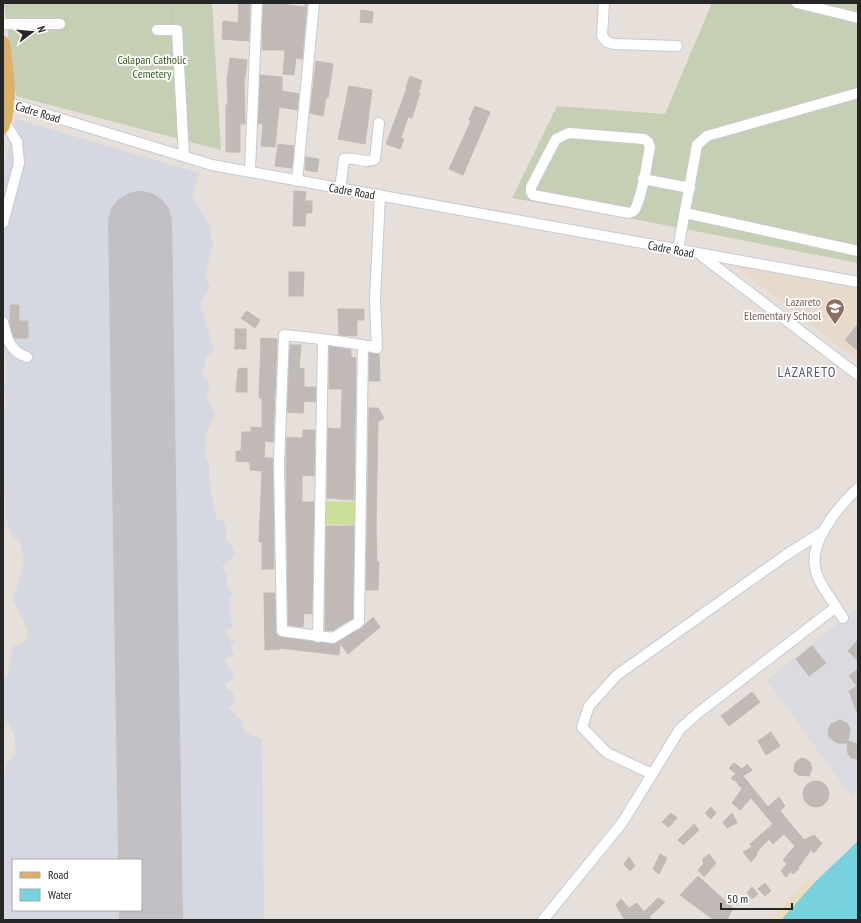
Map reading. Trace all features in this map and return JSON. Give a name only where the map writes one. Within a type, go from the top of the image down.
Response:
[{"type":"main road","points":[[3,44],[7,94],[4,124]]},
{"type":"street","points":[[250,170],[257,3]]},
{"type":"street","points":[[297,181],[314,3]]},
{"type":"street","points":[[604,3],[602,36],[607,42],[614,44],[677,46]]},
{"type":"street","points":[[797,3],[858,18]]},
{"type":"street","points":[[3,24],[60,24]]},
{"type":"street","points":[[157,30],[177,30],[184,156]]},
{"type":"street","points":[[678,249],[697,145],[707,136],[858,93]]},
{"type":"street","name":"Cadre Road","points":[[7,94],[212,165],[250,170],[340,189],[678,249],[701,255],[783,267],[858,282]]},
{"type":"street","points":[[340,189],[344,159],[350,158],[369,161],[375,159],[379,123]]},
{"type":"street","points":[[3,223],[19,163],[17,142],[4,124]]},
{"type":"street","points":[[569,133],[644,139],[648,142],[650,147],[643,180],[636,208],[633,212],[629,213],[533,195],[531,192],[531,187],[556,139],[569,133]]},
{"type":"street","points":[[643,180],[690,188]]},
{"type":"street","points":[[363,345],[359,622],[333,638],[282,631],[279,463],[284,335],[323,339],[363,345],[377,348],[375,300],[380,195]]},
{"type":"street","points":[[685,213],[858,251]]},
{"type":"street","points":[[701,255],[858,375]]},
{"type":"street","points":[[3,322],[11,348],[16,353],[27,358]]},
{"type":"street","points":[[318,637],[323,339]]},
{"type":"street","points":[[843,618],[817,575],[814,559],[822,532],[840,505],[858,488]]},
{"type":"street","points":[[652,774],[607,753],[582,727],[589,706],[617,675],[786,555],[822,532]]},
{"type":"street","points":[[544,920],[622,823],[680,729],[836,607]]},
{"type":"path","points":[[171,3],[173,30]]},
{"type":"shaded area","points":[[16,119],[199,173],[192,196],[209,225],[213,244],[205,277],[210,286],[200,303],[214,351],[205,357],[205,368],[201,370],[203,376],[208,380],[209,392],[206,396],[215,415],[206,433],[205,457],[209,465],[209,480],[216,518],[226,523],[226,541],[231,544],[235,555],[221,568],[227,573],[227,588],[233,594],[229,600],[232,627],[225,631],[229,639],[234,640],[235,645],[230,644],[234,656],[226,658],[227,667],[232,670],[234,679],[225,683],[226,688],[233,691],[235,700],[229,708],[244,723],[243,731],[262,740],[264,920],[3,920],[3,773],[5,773],[7,763],[16,754],[14,733],[3,716],[3,681],[7,678],[13,646],[26,641],[28,631],[13,600],[24,563],[19,539],[13,538],[5,516],[3,412],[7,408],[3,386],[6,384],[7,364],[3,350],[3,167]]},
{"type":"shaded area","name":"Lazareto Elementary School","points":[[734,265],[858,289],[858,361]]},
{"type":"shaded area","points":[[858,607],[858,790],[851,796],[767,680]]},
{"type":"sand","points":[[809,877],[815,882],[781,920],[771,920]]},
{"type":"green space","name":"Calapan Catholic Cemetery","points":[[4,3],[212,3],[221,150],[16,96]]},
{"type":"green space","points":[[712,3],[858,3],[858,263],[639,220],[512,198],[557,106],[665,114]]},
{"type":"green space","points":[[323,501],[355,502],[355,525],[323,524]]},
{"type":"water","points":[[858,841],[858,920],[781,920],[815,882]]},
{"type":"building","points":[[239,3],[250,3],[249,41],[222,39],[223,21],[238,23]]},
{"type":"building","points":[[263,3],[287,3],[287,5],[305,7],[305,3],[307,3],[302,59],[296,58],[294,75],[283,74],[285,50],[262,50]]},
{"type":"building","points":[[361,10],[373,12],[372,23],[360,22]]},
{"type":"building","points":[[230,58],[247,60],[244,78],[245,124],[240,124],[240,152],[226,152],[226,105],[228,105],[227,80]]},
{"type":"building","points":[[316,61],[333,64],[328,98],[326,97],[323,116],[310,113]]},
{"type":"building","points":[[260,75],[282,77],[282,91],[299,94],[297,110],[279,107],[275,147],[261,146],[263,123],[258,124]]},
{"type":"building","points":[[410,76],[422,81],[418,93],[420,93],[412,118],[408,117],[401,138],[404,139],[400,149],[386,144]]},
{"type":"building","points":[[349,86],[372,90],[365,144],[338,139]]},
{"type":"building","points":[[475,106],[490,112],[463,175],[449,169],[471,121],[469,120]]},
{"type":"building","points":[[278,144],[294,146],[292,168],[275,166]]},
{"type":"building","points":[[306,157],[319,159],[317,172],[305,170]]},
{"type":"building","points":[[294,191],[306,192],[305,201],[312,201],[312,213],[306,213],[305,226],[293,226]]},
{"type":"building","points":[[289,272],[304,272],[303,296],[289,296]]},
{"type":"building","points":[[10,305],[19,305],[19,321],[28,321],[28,338],[14,338],[10,325]]},
{"type":"building","points":[[338,309],[364,309],[364,320],[357,320],[357,336],[339,335]]},
{"type":"building","points":[[247,311],[260,320],[255,328],[241,318]]},
{"type":"building","points":[[858,324],[858,351],[845,340]]},
{"type":"building","points":[[235,329],[246,329],[246,349],[235,349]]},
{"type":"building","points":[[261,338],[277,339],[273,442],[265,441],[264,458],[273,458],[274,569],[262,569],[262,542],[259,542],[262,471],[250,470],[250,462],[236,461],[236,451],[241,451],[242,432],[251,432],[251,427],[262,428],[262,398],[259,398]]},
{"type":"building","points":[[290,345],[301,345],[299,368],[304,369],[304,387],[316,387],[315,402],[304,401],[303,413],[287,412]]},
{"type":"building","points":[[329,346],[351,350],[351,357],[356,358],[354,500],[327,498],[328,428],[341,429],[342,395],[342,389],[329,389]]},
{"type":"building","points":[[369,353],[379,354],[380,381],[369,381]]},
{"type":"building","points":[[247,368],[247,392],[236,392],[238,369]]},
{"type":"building","points":[[369,408],[378,408],[384,418],[378,422],[376,529],[377,562],[379,562],[378,590],[366,590]]},
{"type":"building","points":[[303,430],[315,430],[314,476],[302,475],[302,502],[314,502],[312,614],[304,613],[303,627],[288,625],[286,463],[287,437],[303,438]]},
{"type":"building","points":[[326,526],[354,526],[353,618],[332,631],[325,630]]},
{"type":"building","points":[[264,593],[275,593],[276,631],[281,637],[333,644],[362,628],[373,617],[380,627],[348,654],[340,643],[339,655],[280,648],[265,650]]},
{"type":"building","points":[[858,640],[858,661],[848,651]]},
{"type":"building","points":[[812,646],[826,663],[809,676],[796,659]]},
{"type":"building","points":[[858,669],[857,713],[849,691],[857,686],[849,676]]},
{"type":"building","points":[[752,692],[760,702],[729,726],[721,716]]},
{"type":"building","points":[[840,720],[847,723],[850,729],[848,741],[858,744],[858,759],[851,758],[848,754],[847,743],[837,743],[829,737],[828,730],[831,724]]},
{"type":"building","points":[[771,732],[780,746],[766,755],[758,741]]},
{"type":"building","points":[[801,758],[810,762],[812,768],[809,776],[798,775],[794,771],[795,763]]},
{"type":"building","points":[[734,763],[742,769],[747,764],[752,770],[743,776],[768,807],[779,797],[785,806],[780,811],[804,840],[814,835],[822,843],[814,853],[811,850],[798,868],[799,869],[793,874],[791,871],[786,877],[781,871],[787,864],[783,860],[795,846],[784,834],[773,844],[769,839],[756,853],[757,855],[751,862],[743,852],[752,847],[750,844],[773,824],[751,798],[740,810],[732,803],[742,789],[735,780],[734,781],[731,778],[736,774],[729,768]]},
{"type":"building","points":[[816,781],[825,785],[829,794],[825,803],[816,807],[807,803],[803,794],[807,785]]},
{"type":"building","points":[[711,807],[716,813],[711,819],[705,813]]},
{"type":"building","points":[[671,813],[677,818],[669,827],[662,822]]},
{"type":"building","points":[[732,813],[737,823],[727,828],[723,822]]},
{"type":"building","points":[[694,824],[699,830],[683,845],[678,840]]},
{"type":"building","points":[[660,854],[667,858],[659,874],[653,869]]},
{"type":"building","points":[[709,854],[716,863],[704,877],[698,870],[704,863],[702,860]]},
{"type":"building","points":[[629,857],[635,866],[630,871],[624,864]]},
{"type":"building","points":[[698,876],[733,908],[727,920],[714,920],[680,895]]},
{"type":"building","points":[[765,883],[771,891],[765,896],[758,889]]},
{"type":"building","points":[[752,887],[758,894],[752,899],[747,893]]},
{"type":"building","points":[[658,898],[665,902],[649,917],[652,920],[625,920],[616,905],[621,899],[629,908],[637,903],[644,912]]},
{"type":"runway","points":[[140,223],[151,920]]},
{"type":"place","name":"Lazareto Elementary School","points":[[835,325]]},
{"type":"district","name":"LAZARETO","points":[[807,372]]}]
